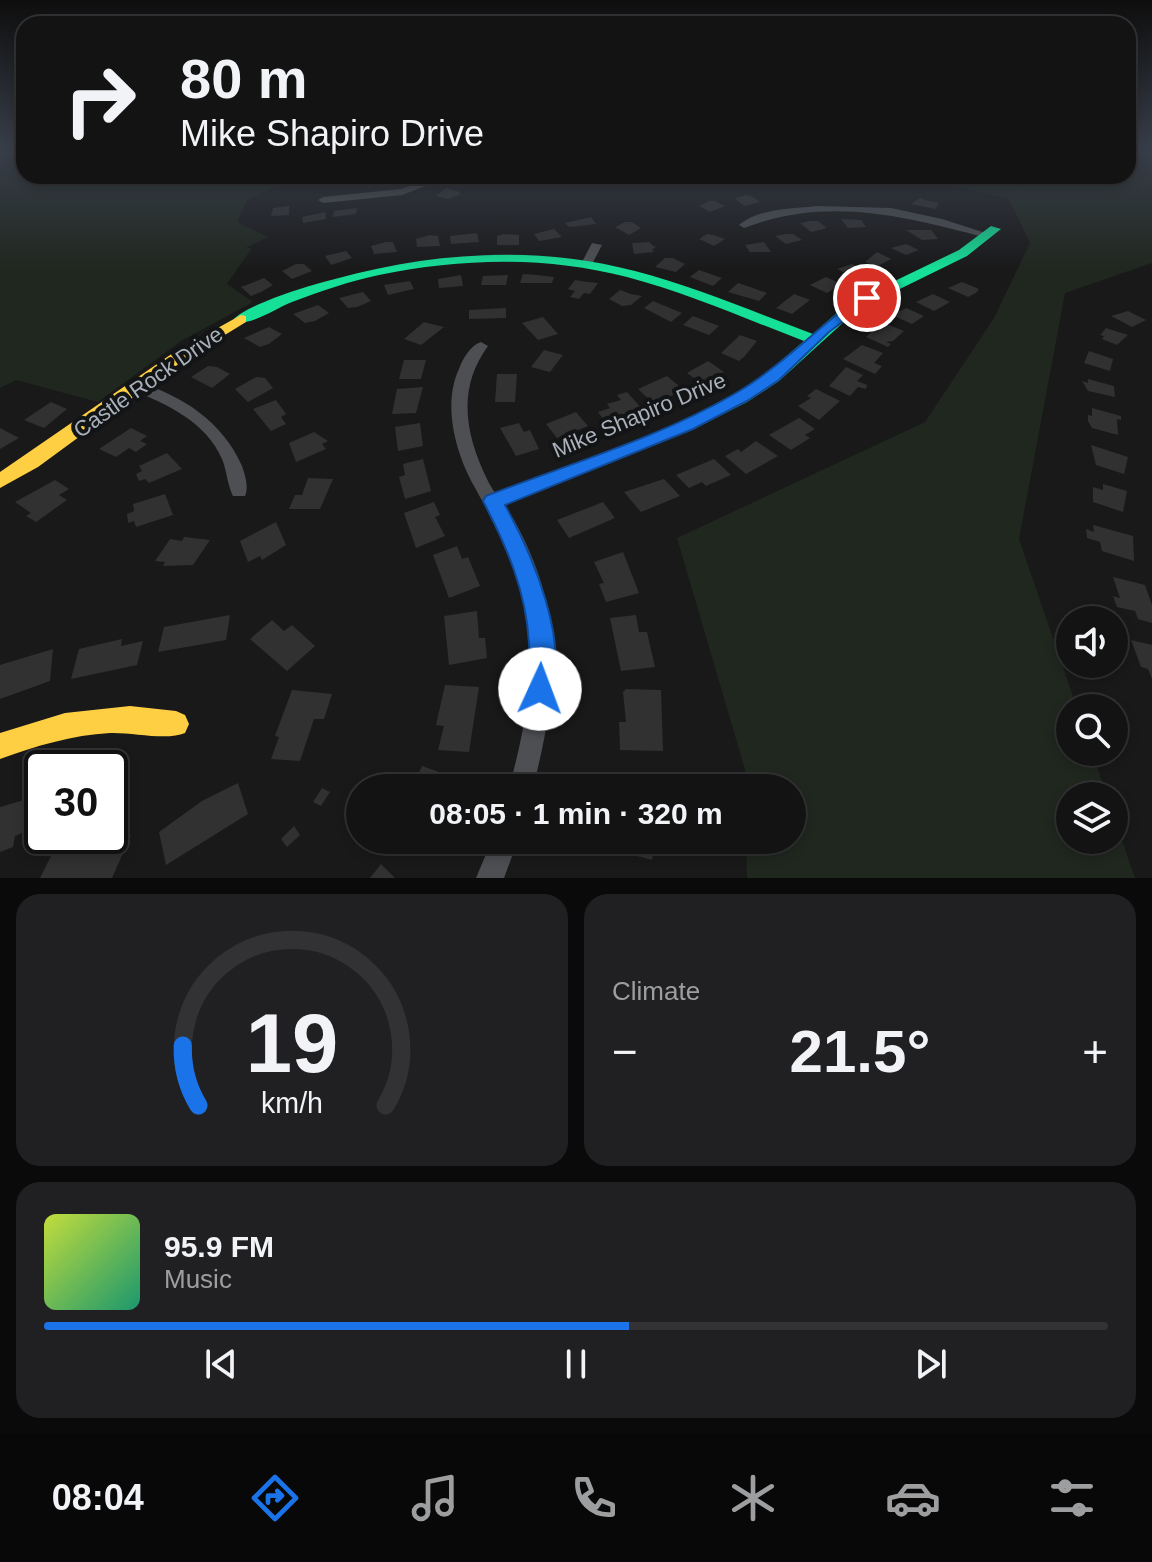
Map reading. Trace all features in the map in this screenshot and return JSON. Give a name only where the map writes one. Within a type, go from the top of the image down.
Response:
[{"type":"street","points":[[323,200],[406,189]]},
{"type":"street","points":[[744,225],[768,215],[856,207],[928,217],[991,232]]},
{"type":"street","name":"Mike Shapiro Drive","points":[[493,501],[710,414],[773,377],[812,339],[867,298],[963,253],[991,232]]},
{"type":"street","points":[[587,264],[596,245]]},
{"type":"street","name":"Castle Rock Drive","points":[[0,481],[54,448],[177,356],[229,325],[288,298],[337,281],[416,263],[532,258],[587,264],[654,282],[812,339]]},
{"type":"street","points":[[481,346],[464,370],[461,410],[467,448],[522,559],[539,618],[539,709],[524,774]]},
{"type":"street","points":[[137,387],[167,398],[203,422],[232,461],[239,491]]},
{"type":"street","points":[[0,746],[48,728],[95,717],[128,716],[176,724]]},
{"type":"street","points":[[490,878],[499,854]]},
{"type":"shaded area","points":[[0,189],[270,189],[247,200],[237,222],[268,237],[246,248],[252,248],[227,284],[253,302],[181,341],[98,402],[16,380],[0,388]]},
{"type":"shaded area","points":[[967,189],[1152,189],[1152,263],[1065,293],[1019,539],[1056,647],[1056,678],[1067,678],[1072,694],[1056,694],[1056,766],[1097,766],[1102,782],[1056,782],[1056,854],[1127,854],[1135,878],[747,878],[746,854],[806,854],[806,774],[746,774],[677,538],[925,422],[994,318],[1030,243],[1008,198]]},
{"type":"building","points":[[445,189],[460,192],[448,199],[436,196]]},
{"type":"building","points":[[746,195],[760,202],[744,206],[735,198]]},
{"type":"building","points":[[920,198],[939,203],[935,209],[911,204]]},
{"type":"building","points":[[709,201],[725,206],[710,212],[699,206]]},
{"type":"building","points":[[289,206],[289,215],[271,216],[273,208]]},
{"type":"building","points":[[357,208],[356,214],[333,217],[334,211]]},
{"type":"building","points":[[325,212],[326,219],[303,223],[302,217]]},
{"type":"building","points":[[591,217],[596,224],[569,227],[565,223]]},
{"type":"building","points":[[841,219],[861,220],[866,227],[848,228]]},
{"type":"building","points":[[818,221],[827,228],[811,232],[800,223]]},
{"type":"building","points":[[632,222],[641,228],[629,235],[615,227]]},
{"type":"building","points":[[554,229],[562,237],[539,241],[534,234]]},
{"type":"building","points":[[906,230],[931,230],[938,239],[922,240]]},
{"type":"building","points":[[477,233],[479,242],[451,244],[450,236]]},
{"type":"building","points":[[707,234],[725,239],[714,246],[699,239]]},
{"type":"building","points":[[793,234],[802,240],[786,244],[775,236]]},
{"type":"building","points":[[519,235],[519,245],[497,245],[497,236]]},
{"type":"building","points":[[438,236],[440,246],[417,247],[416,239]]},
{"type":"building","points":[[393,242],[397,252],[374,254],[371,246]]},
{"type":"building","points":[[649,242],[656,248],[652,249],[654,252],[634,254],[632,243]]},
{"type":"building","points":[[764,242],[771,252],[750,252],[745,245]]},
{"type":"building","points":[[906,244],[919,250],[906,255],[891,248]]},
{"type":"building","points":[[346,251],[352,258],[331,265],[325,256]]},
{"type":"building","points":[[877,252],[891,259],[876,267],[865,262]]},
{"type":"building","points":[[665,258],[685,264],[676,272],[655,267]]},
{"type":"building","points":[[296,264],[304,264],[312,271],[292,279],[282,271]]},
{"type":"building","points":[[852,264],[866,270],[853,277],[837,269]]},
{"type":"building","points":[[699,270],[722,278],[713,286],[690,277]]},
{"type":"building","points":[[523,274],[554,277],[552,283],[520,283]]},
{"type":"building","points":[[461,275],[463,286],[439,288],[438,279]]},
{"type":"building","points":[[508,275],[506,285],[481,285],[483,276]]},
{"type":"building","points":[[826,277],[841,284],[827,293],[810,285]]},
{"type":"building","points":[[264,278],[273,285],[251,296],[241,287]]},
{"type":"building","points":[[575,280],[598,283],[590,294],[584,293],[579,299],[570,297],[575,291],[568,289]]},
{"type":"building","points":[[410,281],[414,289],[388,295],[384,285]]},
{"type":"building","points":[[962,282],[979,289],[968,297],[948,288]]},
{"type":"building","points":[[738,283],[767,293],[759,301],[728,292]]},
{"type":"building","points":[[620,290],[642,296],[631,305],[622,306],[609,299]]},
{"type":"building","points":[[363,292],[371,301],[357,307],[348,308],[339,298]]},
{"type":"building","points":[[794,294],[810,300],[792,314],[776,308]]},
{"type":"building","points":[[933,294],[950,302],[934,311],[916,302]]},
{"type":"building","points":[[653,301],[682,313],[671,322],[644,308]]},
{"type":"building","points":[[318,305],[329,313],[315,321],[305,323],[293,314]]},
{"type":"building","points":[[506,308],[506,318],[469,319],[469,310]]},
{"type":"building","points":[[906,308],[924,316],[912,324],[892,315]]},
{"type":"building","points":[[1128,311],[1146,320],[1132,327],[1111,316]]},
{"type":"building","points":[[693,316],[719,326],[709,335],[683,325]]},
{"type":"building","points":[[543,317],[558,334],[538,340],[522,323]]},
{"type":"building","points":[[424,322],[444,327],[421,345],[404,339]]},
{"type":"building","points":[[881,322],[904,331],[893,341],[886,342],[891,344],[888,347],[866,337]]},
{"type":"building","points":[[269,327],[282,334],[269,344],[260,347],[244,338]]},
{"type":"building","points":[[1106,328],[1128,335],[1117,345],[1102,339],[1104,336],[1100,335]]},
{"type":"building","points":[[740,335],[757,341],[744,357],[739,361],[721,353]]},
{"type":"building","points":[[862,345],[883,353],[874,363],[882,366],[875,374],[843,359]]},
{"type":"building","points":[[544,350],[563,355],[550,372],[531,367]]},
{"type":"building","points":[[1089,351],[1113,359],[1110,371],[1084,363]]},
{"type":"building","points":[[404,360],[426,360],[421,379],[399,379]]},
{"type":"building","points":[[708,361],[724,372],[702,384],[687,373]]},
{"type":"building","points":[[208,366],[230,374],[212,388],[191,377]]},
{"type":"building","points":[[846,367],[863,375],[857,381],[867,385],[866,389],[858,387],[850,396],[829,386]]},
{"type":"building","points":[[497,374],[517,374],[515,402],[495,402]]},
{"type":"building","points":[[667,376],[684,390],[654,404],[638,389]]},
{"type":"building","points":[[256,377],[265,378],[273,388],[248,402],[235,389]]},
{"type":"building","points":[[1088,379],[1114,386],[1115,397],[1088,391],[1082,381],[1088,383]]},
{"type":"building","points":[[423,387],[416,413],[392,414],[397,389]]},
{"type":"building","points":[[816,389],[840,401],[819,420],[798,406],[811,398],[807,396]]},
{"type":"building","points":[[627,392],[643,410],[607,424],[598,412],[610,408],[607,404],[621,400],[617,395]]},
{"type":"building","points":[[276,400],[286,414],[281,417],[286,424],[271,431],[253,409]]},
{"type":"building","points":[[51,402],[67,409],[44,428],[24,420]]},
{"type":"building","points":[[1092,408],[1121,416],[1121,420],[1117,419],[1118,435],[1092,428],[1088,415],[1092,416]]},
{"type":"building","points":[[576,412],[588,426],[557,438],[546,424]]},
{"type":"building","points":[[799,418],[815,429],[805,435],[810,438],[791,450],[769,435]]},
{"type":"building","points":[[420,423],[423,446],[398,451],[395,427]]},
{"type":"building","points":[[519,423],[524,432],[530,430],[539,449],[516,456],[500,428]]},
{"type":"building","points":[[0,428],[19,438],[0,449]]},
{"type":"building","points":[[131,428],[147,436],[140,441],[147,444],[136,452],[129,448],[116,457],[99,449]]},
{"type":"building","points":[[314,432],[328,441],[322,444],[326,449],[296,462],[289,443]]},
{"type":"building","points":[[756,441],[778,456],[746,474],[725,456],[738,449],[741,452]]},
{"type":"building","points":[[1091,445],[1128,457],[1124,474],[1096,465]]},
{"type":"building","points":[[167,453],[182,469],[149,483],[145,479],[139,481],[136,474],[142,471],[139,466]]},
{"type":"building","points":[[423,459],[431,491],[405,499],[399,477],[405,475],[403,464]]},
{"type":"building","points":[[714,459],[731,475],[706,486],[702,482],[689,488],[676,475]]},
{"type":"building","points":[[308,478],[333,479],[320,509],[289,509],[295,495],[302,495]]},
{"type":"building","points":[[664,479],[680,496],[641,512],[624,492]]},
{"type":"building","points":[[55,480],[69,489],[59,495],[67,500],[36,522],[26,516],[31,513],[15,502]]},
{"type":"building","points":[[1103,484],[1127,491],[1123,512],[1093,502],[1093,487],[1103,490]]},
{"type":"building","points":[[165,494],[173,515],[136,527],[134,521],[128,523],[127,514],[134,511],[133,504]]},
{"type":"building","points":[[434,502],[440,515],[435,517],[445,536],[416,548],[404,513]]},
{"type":"building","points":[[603,502],[615,518],[569,538],[557,520]]},
{"type":"building","points":[[276,522],[286,545],[262,560],[260,556],[248,562],[240,541]]},
{"type":"building","points":[[1093,525],[1133,536],[1134,561],[1102,551],[1100,542],[1087,538],[1086,529],[1094,532]]},
{"type":"building","points":[[184,537],[210,540],[193,565],[163,566],[165,562],[155,561],[170,539],[182,541]]},
{"type":"building","points":[[457,546],[462,559],[468,557],[480,586],[449,598],[433,555]]},
{"type":"building","points":[[623,552],[639,593],[606,602],[599,584],[604,583],[594,562]]},
{"type":"building","points":[[1113,577],[1145,585],[1152,605],[1152,623],[1138,619],[1135,611],[1128,609],[1128,606],[1117,606],[1113,596],[1120,598]]},
{"type":"building","points":[[477,611],[479,638],[485,638],[487,658],[449,665],[444,616]]},
{"type":"building","points":[[230,615],[226,640],[158,652],[164,627]]},
{"type":"building","points":[[636,615],[639,632],[647,632],[655,667],[621,671],[610,618]]},
{"type":"building","points":[[272,620],[284,631],[292,625],[315,646],[287,671],[250,639]]},
{"type":"building","points":[[122,639],[121,646],[143,641],[137,665],[71,679],[79,649]]},
{"type":"building","points":[[1131,640],[1152,645],[1152,679],[1148,669],[1141,667]]},
{"type":"building","points":[[53,649],[50,681],[0,699],[0,665]]},
{"type":"building","points":[[445,685],[479,687],[469,752],[438,750],[444,726],[436,725]]},
{"type":"building","points":[[626,689],[661,690],[663,751],[620,750],[619,722],[626,722],[623,692]]},
{"type":"building","points":[[292,690],[332,694],[324,719],[314,719],[300,761],[271,759],[279,737],[275,736]]},
{"type":"building","points":[[422,766],[445,774],[418,774]]},
{"type":"building","points":[[238,783],[248,814],[166,865],[159,832],[202,801]]},
{"type":"building","points":[[322,788],[330,792],[321,806],[313,802]]},
{"type":"building","points":[[24,800],[24,832],[15,836],[13,847],[0,852],[0,807]]},
{"type":"building","points":[[294,826],[300,835],[287,847],[281,839]]},
{"type":"building","points":[[52,854],[123,854],[112,878],[40,878]]},
{"type":"building","points":[[630,854],[653,854],[652,860]]},
{"type":"building","points":[[381,864],[395,878],[370,878]]},
{"type":"traffic: fast","points":[[493,501],[687,425],[741,398],[773,377],[852,307],[963,253],[995,229]]},
{"type":"traffic: fast","points":[[241,319],[284,300],[373,272],[464,258],[511,257],[557,261],[631,274],[683,290],[812,339]]},
{"type":"traffic: slow","points":[[0,481],[179,357],[241,319]]},
{"type":"traffic: slow","points":[[0,746],[44,731],[86,722],[130,719],[176,724]]},
{"type":"route","points":[[540,689],[541,643],[533,590],[508,526],[493,501],[687,425],[741,398],[773,377],[812,339],[867,298]]}]
